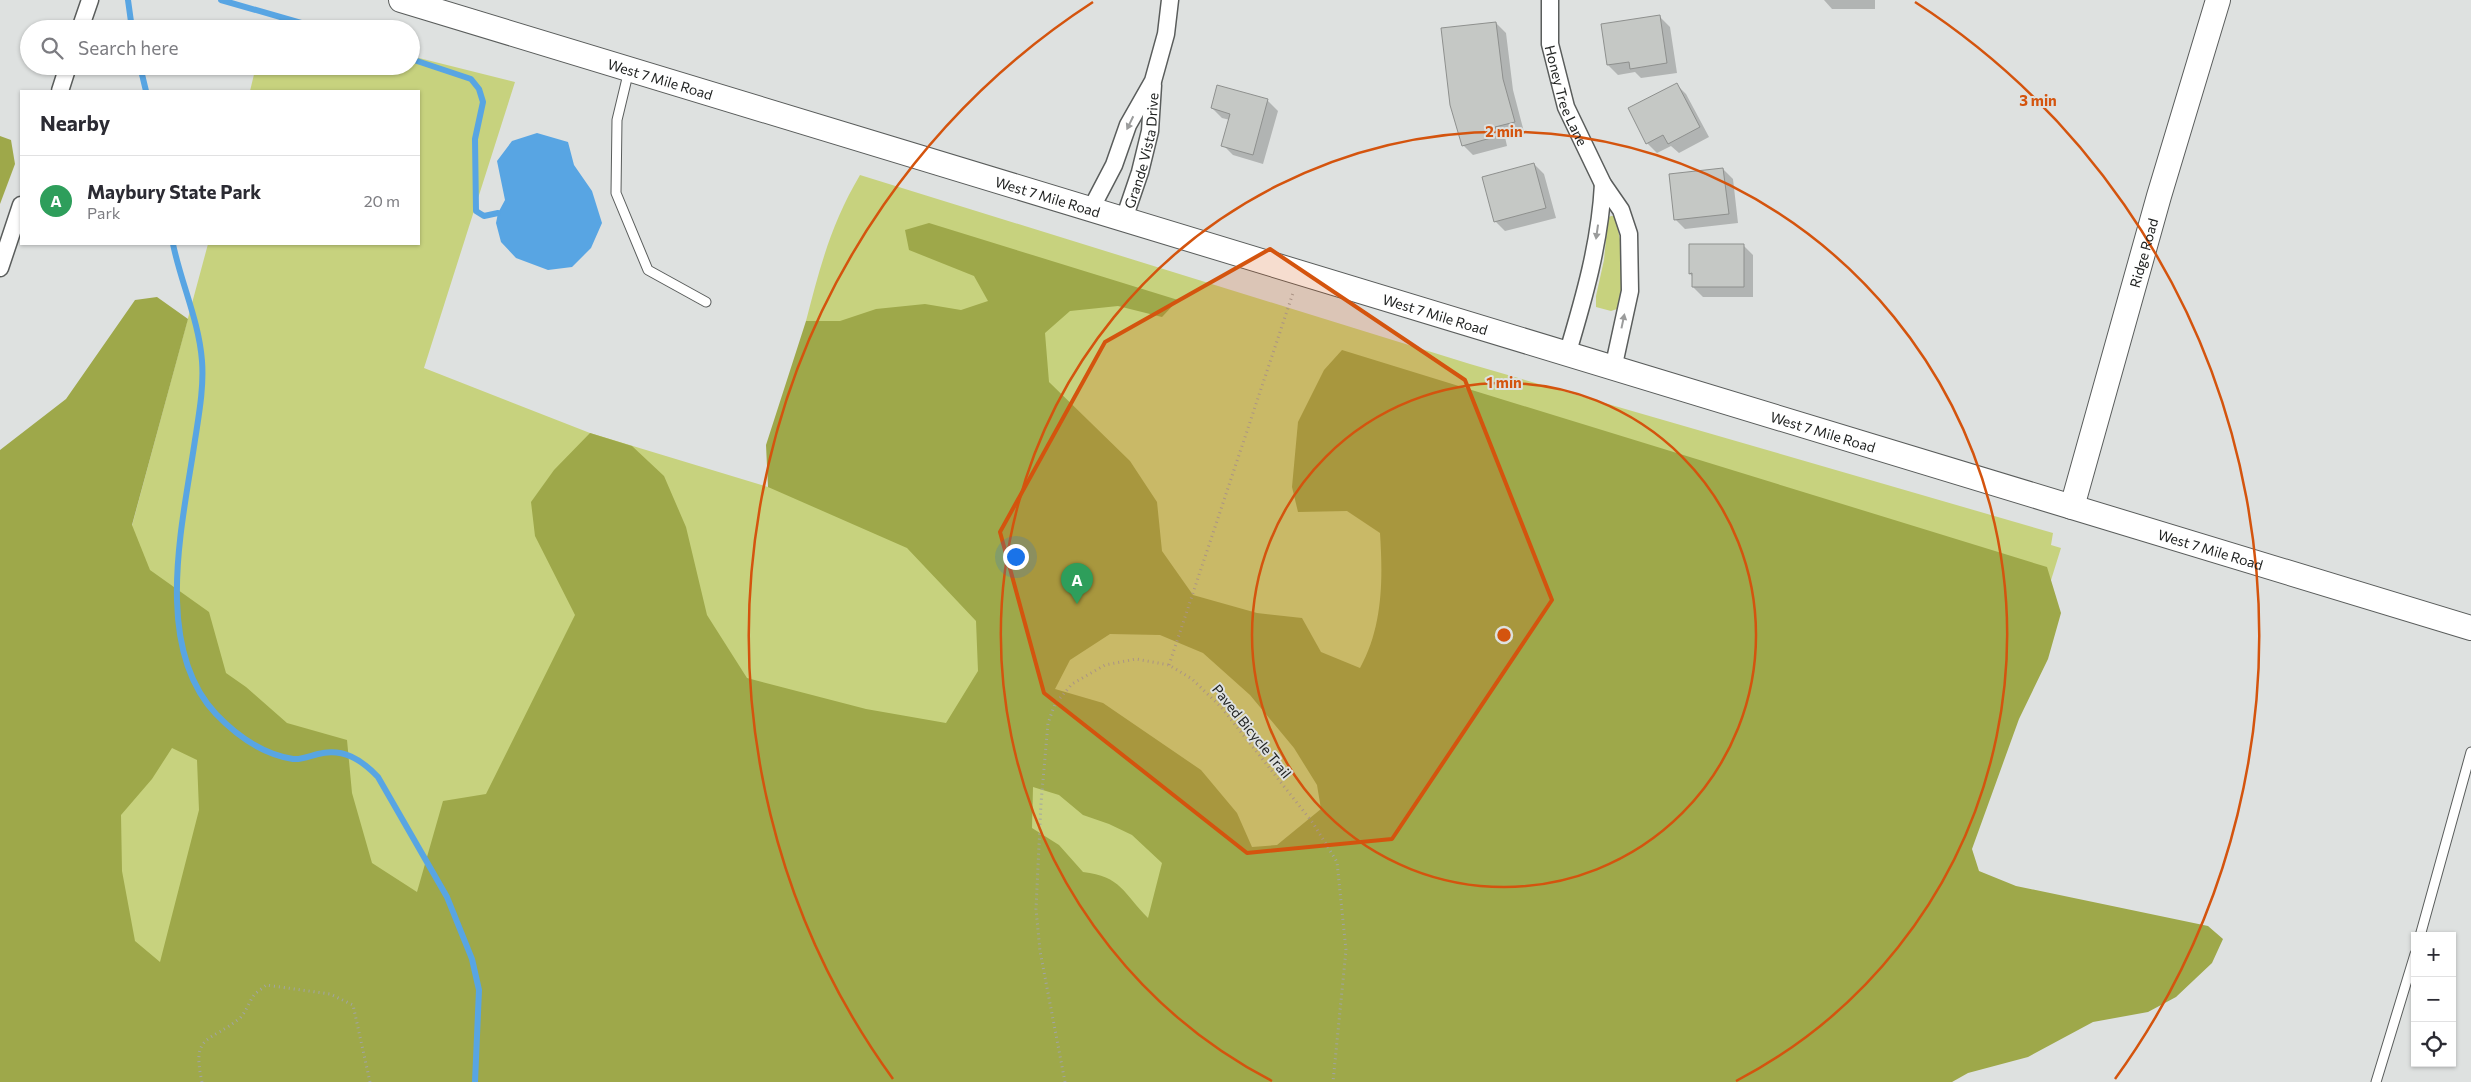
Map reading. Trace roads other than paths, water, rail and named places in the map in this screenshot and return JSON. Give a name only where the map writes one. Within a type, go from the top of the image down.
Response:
[{"type":"street","points":[[83,20],[90,0]]},
{"type":"street","name":"West 7 Mile Road","points":[[401,0],[2471,628]]},
{"type":"street","name":"Grande Vista Drive","points":[[1124,219],[1140,172],[1150,131],[1153,80],[1166,34],[1170,0]]},
{"type":"street","name":"Honey Tree Lane","points":[[1550,0],[1550,44],[1566,107],[1602,184],[1621,210],[1629,234],[1630,291],[1613,369]]},
{"type":"street","name":"Ridge Road","points":[[2072,507],[2157,205],[2218,0]]},
{"type":"street","points":[[60,90],[65,75]]},
{"type":"street","name":"Grande Vista Drive","points":[[1091,209],[1114,165],[1128,125],[1153,80]]},
{"type":"street","name":"Honey Tree Lane","points":[[1567,355],[1589,283],[1602,203],[1602,184]]},
{"type":"street","points":[[0,268],[20,208]]},
{"type":"lane","points":[[629,69],[617,120],[616,193],[648,270],[706,302]]},
{"type":"lane","points":[[2421,932],[2471,752]]},
{"type":"lane","points":[[2376,1082],[2411,967]]},
{"type":"water","points":[[537,133],[568,142],[574,165],[592,191],[602,223],[591,248],[572,267],[548,270],[516,258],[501,242],[496,223],[498,213],[505,200],[497,161],[512,141]]},
{"type":"waterway","points":[[128,0],[131,20]]},
{"type":"waterway","points":[[221,0],[291,20]]},
{"type":"waterway","points":[[420,62],[471,79],[479,89],[483,102],[475,139],[476,211],[484,216],[498,213]]},
{"type":"waterway","points":[[142,75],[146,90]]},
{"type":"waterway","points":[[173,245],[194,317],[202,361],[200,410],[179,545],[178,619],[184,654],[196,686],[216,714],[241,737],[271,753],[293,759],[327,753],[351,756],[378,777],[447,897],[472,959],[479,990],[475,1082]]},
{"type":"place","name":"Maybury State Park","points":[[1077,604]]}]
